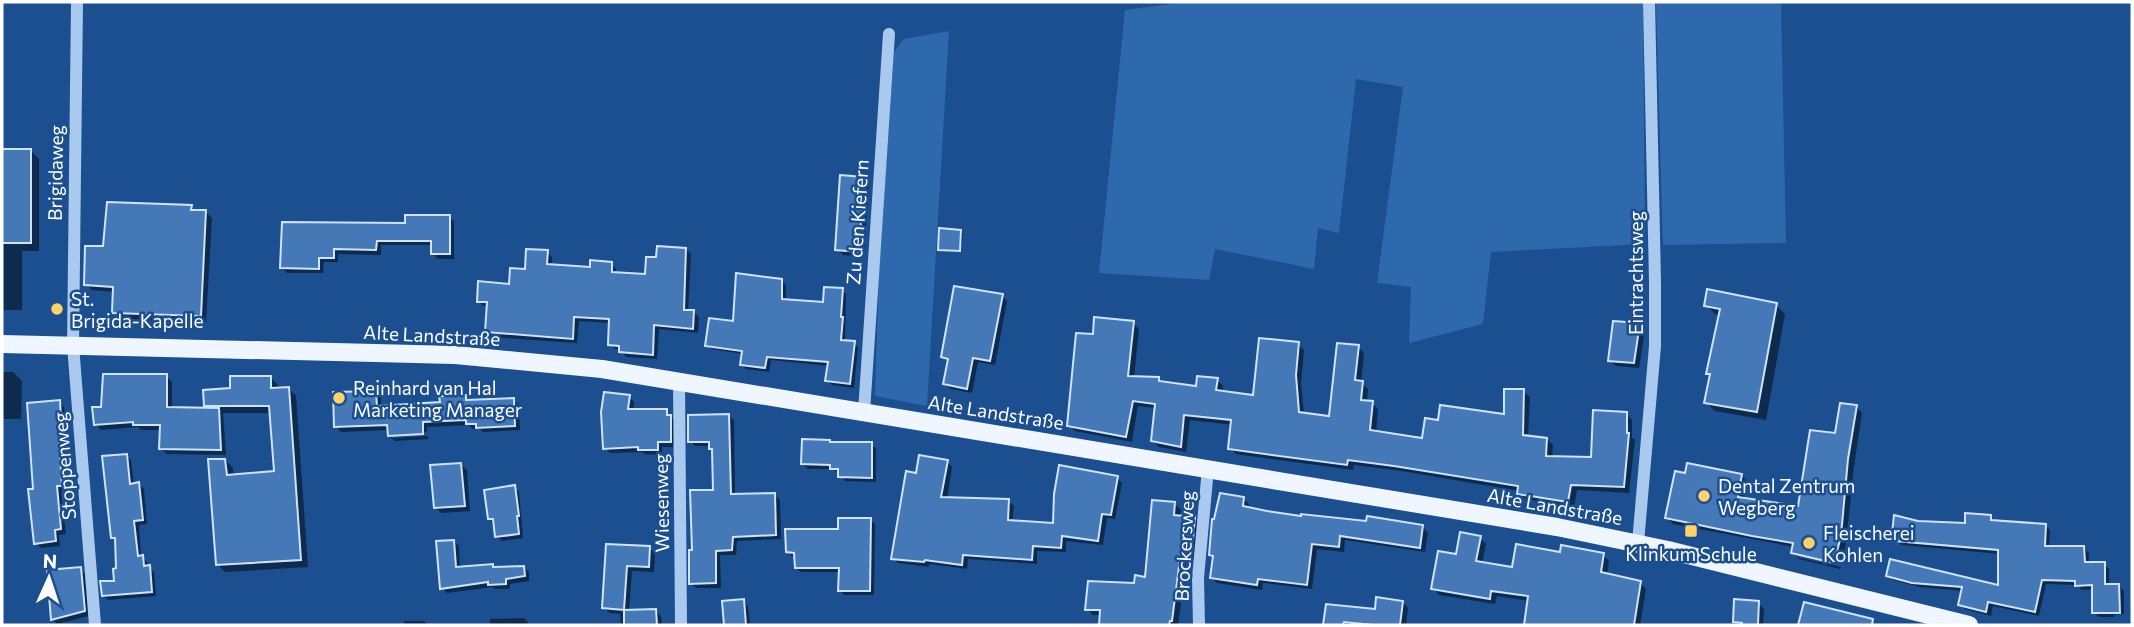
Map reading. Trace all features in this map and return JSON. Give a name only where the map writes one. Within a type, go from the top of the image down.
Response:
[{"type":"main road","name":"Alte Landstraße","points":[[2,344],[456,355],[602,369],[1208,468],[1638,543],[1969,625]]},
{"type":"street","name":"Brigidaweg","points":[[72,345],[77,2]]},
{"type":"street","name":"Eintrachtsweg","points":[[1638,543],[1655,346],[1650,2]]},
{"type":"street","name":"Zu den Kiefern","points":[[864,412],[889,34]]},
{"type":"street","name":"Stoppenweg","points":[[72,345],[95,625]]},
{"type":"street","name":"Wiesenweg","points":[[679,381],[681,625]]},
{"type":"street","name":"Brockersweg","points":[[1199,625],[1198,578],[1208,468]]},
{"type":"shaded area","points":[[1186,2],[1643,2],[1645,244],[1491,252],[1483,324],[1409,343],[1411,287],[1377,283],[1403,87],[1356,79],[1339,233],[1318,228],[1314,269],[1215,249],[1209,280],[1099,273],[1125,10]]},
{"type":"shaded area","points":[[1656,2],[1781,2],[1786,243],[1663,245]]},
{"type":"shaded area","points":[[949,31],[927,406],[875,396],[879,270],[894,52],[904,39]]},
{"type":"building","points":[[2,149],[31,149],[31,243],[2,243]]},
{"type":"building","points":[[840,175],[864,177],[859,252],[835,250]]},
{"type":"building","points":[[107,202],[192,205],[191,210],[206,210],[201,316],[112,313],[113,287],[84,285],[85,246],[103,246]]},
{"type":"building","points":[[405,215],[450,215],[450,254],[431,254],[431,241],[377,241],[376,250],[334,249],[334,258],[319,258],[319,269],[280,268],[282,222],[405,223]]},
{"type":"building","points":[[939,228],[961,230],[960,251],[938,250]]},
{"type":"building","points":[[657,246],[686,248],[684,310],[694,310],[693,329],[654,325],[653,355],[619,352],[619,346],[608,345],[609,319],[574,317],[573,339],[485,332],[487,302],[477,302],[478,281],[509,284],[510,268],[525,269],[526,249],[548,250],[547,264],[590,267],[590,260],[612,262],[612,272],[645,274],[646,257],[656,257]]},
{"type":"building","points":[[736,273],[782,279],[782,299],[823,302],[824,287],[843,288],[841,340],[855,341],[850,384],[825,381],[828,362],[767,357],[765,368],[740,365],[742,351],[705,346],[709,318],[733,321]]},
{"type":"building","points":[[954,286],[1003,294],[990,361],[973,358],[967,389],[943,384],[948,359],[941,357]]},
{"type":"building","points":[[1707,289],[1777,303],[1757,412],[1704,403],[1710,374],[1706,374],[1720,309],[1704,306]]},
{"type":"building","points":[[1094,317],[1134,321],[1128,376],[1159,377],[1159,381],[1196,386],[1197,376],[1218,378],[1216,390],[1253,395],[1259,338],[1299,342],[1296,375],[1299,412],[1329,416],[1337,343],[1359,345],[1355,380],[1363,381],[1361,400],[1373,401],[1370,430],[1422,438],[1425,418],[1438,420],[1440,405],[1504,414],[1504,389],[1524,389],[1523,435],[1547,438],[1546,456],[1591,457],[1593,410],[1627,412],[1629,433],[1624,487],[1571,485],[1568,502],[1517,494],[1518,486],[1394,466],[1348,460],[1347,465],[1228,449],[1231,420],[1184,415],[1181,447],[1151,441],[1155,404],[1133,401],[1126,437],[1067,426],[1076,333],[1093,334]]},
{"type":"building","points":[[1613,321],[1640,323],[1634,363],[1608,361]]},
{"type":"building","points":[[103,374],[167,374],[167,407],[219,408],[221,450],[159,449],[160,425],[133,425],[133,422],[94,425],[92,407],[101,407]]},
{"type":"building","points":[[230,376],[271,376],[271,388],[289,387],[301,560],[216,565],[208,459],[225,459],[227,475],[274,471],[269,406],[204,406],[203,390],[230,388]]},
{"type":"building","points":[[376,391],[377,406],[440,402],[439,396],[466,395],[466,400],[514,398],[515,426],[476,428],[476,424],[466,424],[466,420],[423,422],[423,434],[388,436],[387,425],[334,427],[333,392]]},
{"type":"building","points":[[604,392],[630,395],[628,409],[667,409],[667,415],[671,415],[671,442],[658,442],[658,450],[638,450],[638,447],[603,449],[601,412]]},
{"type":"building","points":[[60,400],[62,486],[57,486],[61,529],[55,530],[56,541],[34,544],[28,489],[33,489],[27,403]]},
{"type":"building","points":[[1840,403],[1857,405],[1848,459],[1841,536],[1834,563],[1791,553],[1793,543],[1665,518],[1675,471],[1685,473],[1687,463],[1742,474],[1738,497],[1798,506],[1810,430],[1835,433]]},
{"type":"building","points":[[729,414],[731,494],[775,493],[776,535],[733,537],[732,550],[716,551],[716,583],[689,584],[689,550],[692,550],[690,490],[713,490],[712,449],[709,449],[709,442],[688,442],[688,415]]},
{"type":"building","points":[[802,439],[872,442],[872,478],[838,477],[838,469],[830,469],[830,465],[801,464]]},
{"type":"building","points":[[127,454],[130,484],[139,482],[143,520],[134,521],[138,556],[143,555],[144,566],[150,565],[152,592],[102,596],[100,581],[114,581],[113,569],[116,568],[115,538],[111,538],[102,456]]},
{"type":"building","points":[[919,455],[948,460],[941,497],[1009,499],[1008,520],[1053,523],[1059,465],[1118,476],[1111,515],[1102,514],[1098,541],[1062,536],[1061,548],[1033,546],[1032,560],[963,555],[962,565],[891,559],[906,471],[916,473]]},
{"type":"building","points":[[461,463],[465,506],[434,508],[430,465]]},
{"type":"building","points":[[515,485],[519,534],[495,537],[493,519],[488,519],[484,490]]},
{"type":"building","points":[[1220,493],[1244,497],[1243,506],[1267,511],[1366,521],[1367,516],[1423,525],[1420,548],[1340,536],[1339,547],[1312,544],[1307,585],[1258,579],[1257,585],[1210,578],[1213,556],[1209,555],[1212,519]]},
{"type":"building","points":[[1152,500],[1175,502],[1174,515],[1195,517],[1192,552],[1181,551],[1172,621],[1169,625],[1099,625],[1100,610],[1085,610],[1088,581],[1134,583],[1135,575],[1145,577]]},
{"type":"building","points":[[1965,513],[1991,515],[1991,520],[2046,524],[2045,546],[2084,546],[2085,562],[2105,562],[2105,584],[2119,584],[2120,613],[2092,613],[2092,585],[2075,586],[2075,581],[2042,580],[2035,612],[1988,602],[1986,612],[1958,605],[1962,587],[1912,583],[1886,576],[1890,559],[1998,585],[1998,550],[1895,541],[1897,535],[1892,534],[1894,515],[1918,521],[1965,523]]},
{"type":"building","points":[[838,518],[871,518],[870,591],[838,591],[839,568],[795,568],[794,553],[786,552],[785,529],[838,529]]},
{"type":"building","points":[[1460,532],[1481,536],[1476,561],[1512,567],[1516,544],[1560,552],[1561,545],[1604,553],[1601,572],[1641,581],[1634,625],[1524,625],[1528,596],[1491,591],[1490,599],[1431,589],[1438,551],[1456,554]]},
{"type":"building","points":[[454,540],[456,567],[493,564],[493,567],[524,566],[525,576],[506,579],[506,584],[488,585],[488,582],[440,589],[436,541]]},
{"type":"building","points":[[606,544],[650,546],[649,567],[627,566],[624,610],[602,608]]},
{"type":"building","points":[[81,567],[85,611],[51,620],[47,570]]},
{"type":"building","points":[[1376,597],[1403,601],[1400,625],[1344,622],[1343,625],[1323,625],[1326,604],[1375,609]]},
{"type":"building","points":[[744,599],[746,625],[724,625],[722,601]]},
{"type":"building","points":[[1734,599],[1759,601],[1758,625],[1733,622]]},
{"type":"building","points":[[1804,602],[1873,619],[1872,625],[1798,625]]},
{"type":"building","points":[[656,609],[657,625],[624,625],[624,610]]},
{"type":"place","name":"St. Brigida-Kapelle","points":[[57,309]]},
{"type":"place","name":"Reinhard van Hal Marketing Manager","points":[[339,398]]},
{"type":"place","name":"Dental Zentrum Wegberg","points":[[1704,496]]},
{"type":"place","name":"Klinkum Schule","points":[[1691,531]]},
{"type":"place","name":"Fleischerei Kohlen","points":[[1809,543]]}]
